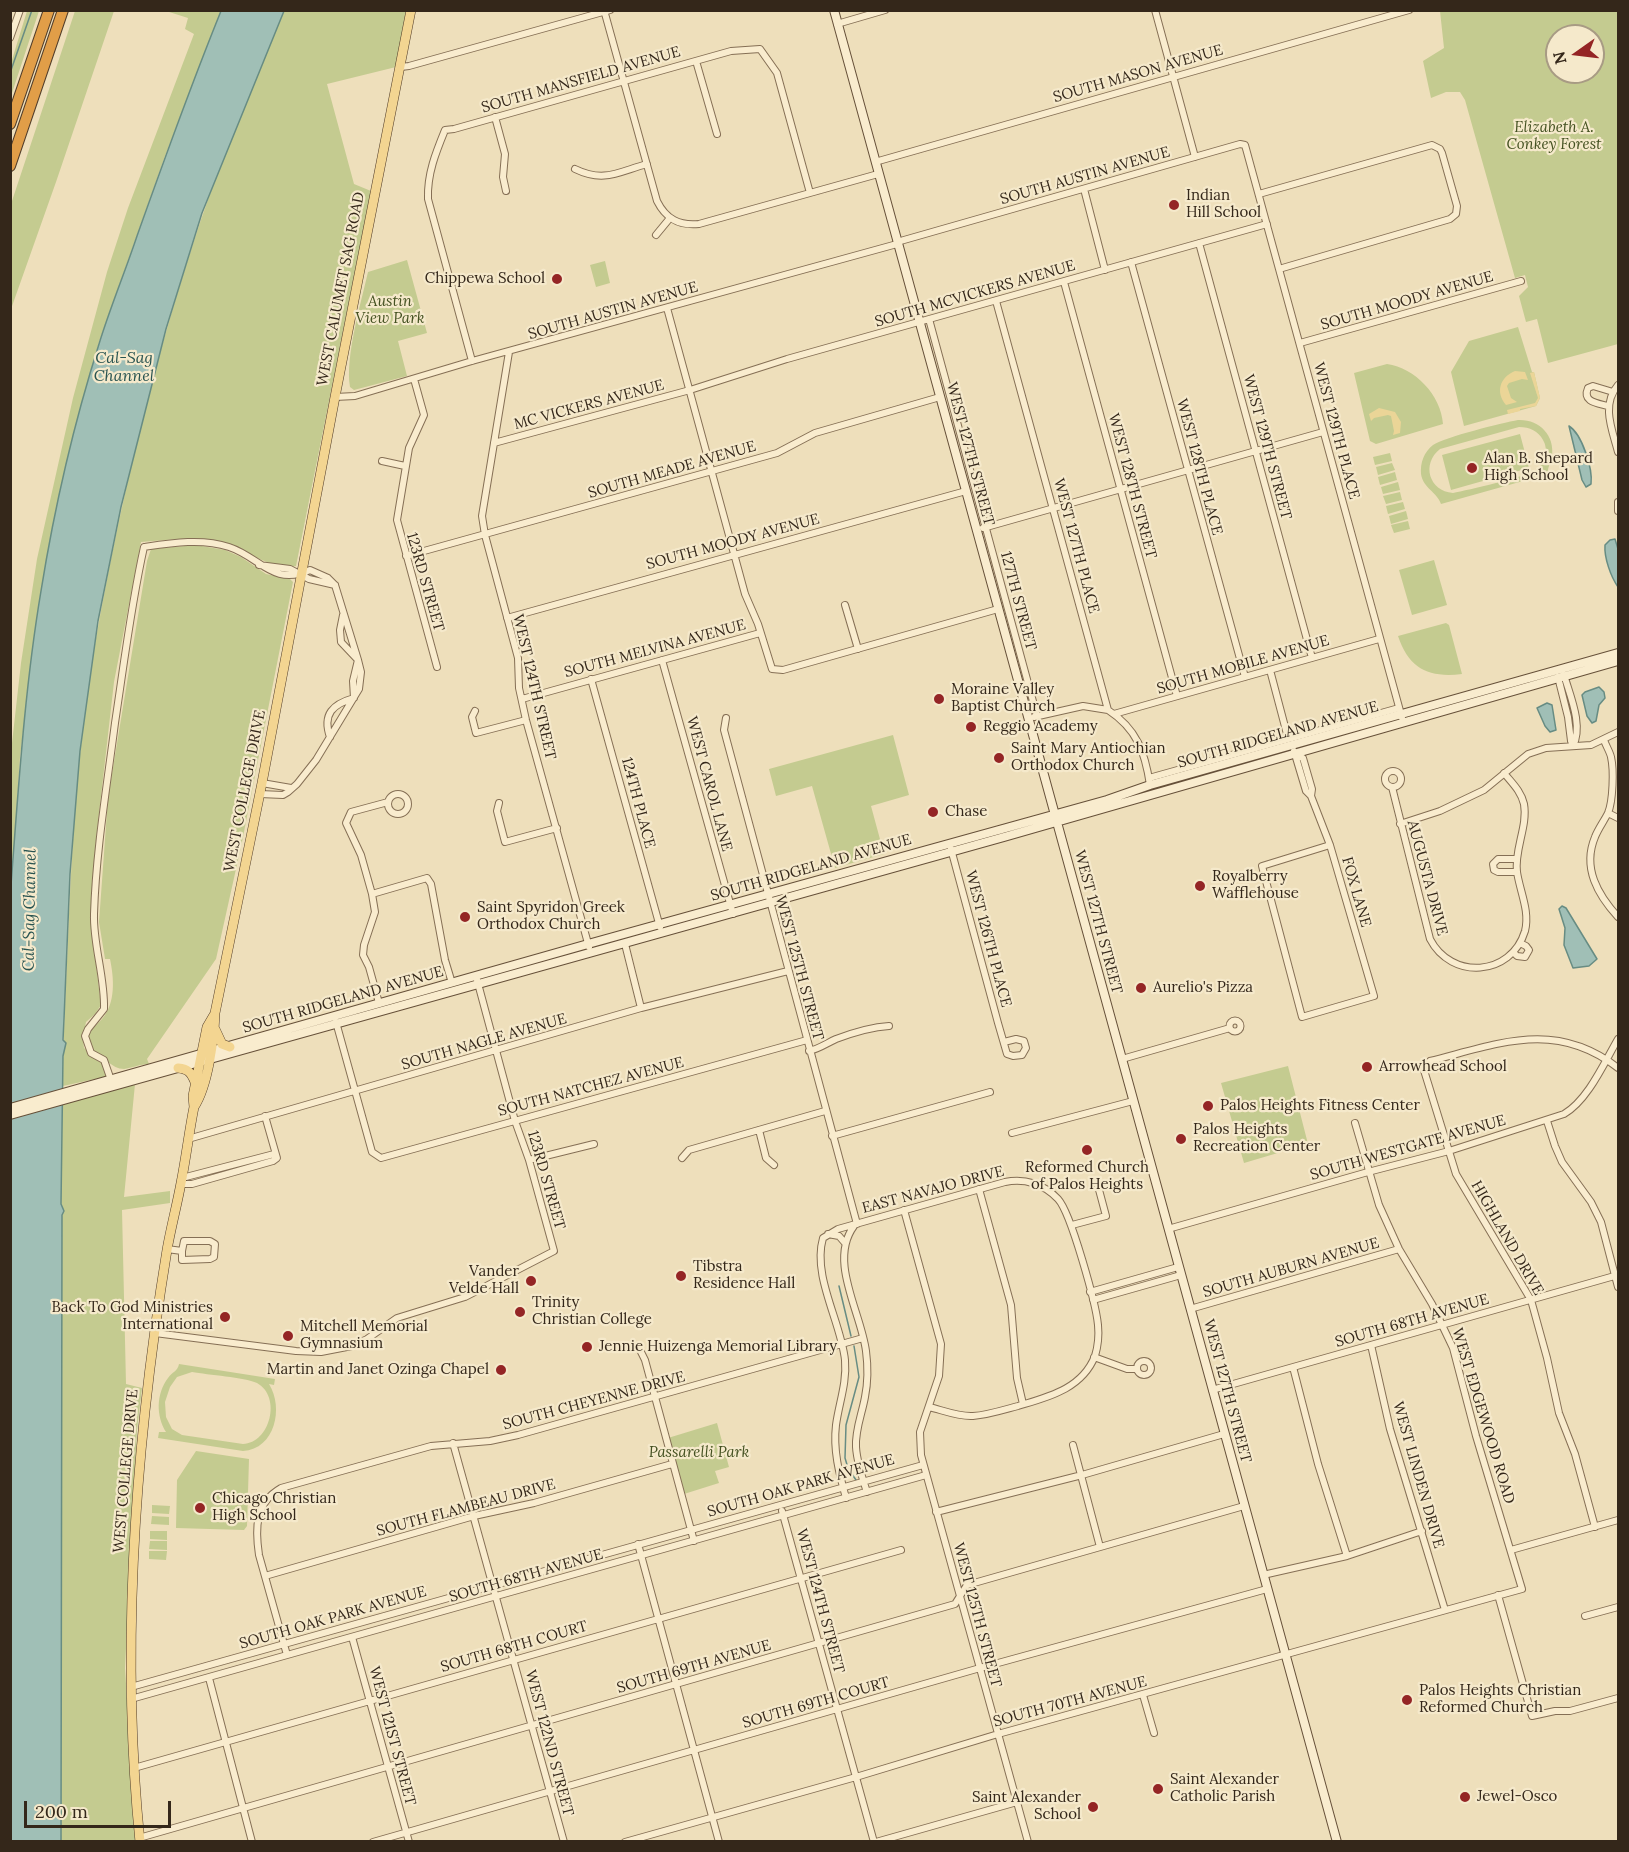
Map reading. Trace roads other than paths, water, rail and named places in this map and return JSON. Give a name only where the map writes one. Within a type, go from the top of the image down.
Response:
[{"type":"highway","points":[[10,124],[49,10]]},
{"type":"highway","points":[[10,166],[63,10]]},
{"type":"main road","name":"WEST CALUMET SAG ROAD","points":[[302,574],[334,397],[411,10]]},
{"type":"main road","name":"WEST 127TH STREET","points":[[834,10],[897,243],[925,320],[940,397],[998,609],[1033,718],[1055,818],[1336,1842]]},
{"type":"main road","name":"WEST COLLEGE DRIVE","points":[[139,1840],[131,1687],[133,1590],[143,1426],[167,1249],[194,1107],[195,1083],[214,1029],[215,1012],[302,574]]},
{"type":"main road","name":"SOUTH RIDGELAND AVENUE","points":[[112,1083],[178,1068],[230,1047],[335,1020],[379,1004],[452,983],[477,981],[588,944],[661,929],[731,909],[767,894],[949,843],[1055,818],[1295,755],[1401,715],[1618,653]]},
{"type":"main road","name":"SOUTH RIDGELAND AVENUE","points":[[731,909],[770,903],[952,852],[1107,800],[1149,782],[1290,742],[1561,679],[1618,661]]},
{"type":"main road","name":"SOUTH RIDGELAND AVENUE","points":[[10,1115],[81,1092],[335,1020],[625,944],[661,929]]},
{"type":"main road","name":"WEST COLLEGE DRIVE","points":[[194,1107],[200,1098],[207,1027],[215,1012]]},
{"type":"main road","points":[[214,1029],[222,1044],[230,1047]]},
{"type":"main road","points":[[178,1068],[192,1073],[195,1083]]},
{"type":"main road","name":"SOUTH RIDGELAND AVENUE","points":[[10,1108],[81,1092]]},
{"type":"street","points":[[10,38],[20,10]]},
{"type":"street","points":[[837,24],[885,10]]},
{"type":"street","points":[[1155,10],[1195,157]]},
{"type":"street","name":"SOUTH MASON AVENUE","points":[[875,162],[1409,10]]},
{"type":"street","points":[[401,67],[606,11],[657,201],[670,218],[684,224],[699,224],[878,174]]},
{"type":"street","name":"SOUTH MANSFIELD AVENUE","points":[[472,361],[428,199],[432,164],[445,130],[738,50],[760,50],[777,73],[810,193]]},
{"type":"street","points":[[696,61],[717,134]]},
{"type":"street","points":[[495,117],[505,154],[503,177],[506,191]]},
{"type":"street","name":"SOUTH AUSTIN AVENUE","points":[[334,397],[355,396],[1240,144],[1245,145]]},
{"type":"street","name":"WEST 129TH PLACE","points":[[1245,145],[1401,715]]},
{"type":"street","points":[[1259,194],[1428,145],[1436,146],[1442,153],[1457,206],[1456,214],[1450,219],[1279,269]]},
{"type":"street","points":[[574,169],[590,176],[602,177],[647,164]]},
{"type":"street","points":[[1084,189],[1105,270]]},
{"type":"street","points":[[656,235],[670,218]]},
{"type":"street","name":"SOUTH MCVICKERS AVENUE","points":[[690,390],[787,359],[1267,224]]},
{"type":"street","name":"WEST 129TH STREET","points":[[1199,243],[1312,658]]},
{"type":"street","name":"WEST 128TH PLACE","points":[[1131,262],[1245,678]]},
{"type":"street","name":"SOUTH MOODY AVENUE","points":[[1300,344],[1521,281]]},
{"type":"street","name":"WEST 128TH STREET","points":[[1064,282],[1177,696]]},
{"type":"street","name":"WEST 127TH PLACE","points":[[996,301],[1111,712],[1132,730],[1149,782]]},
{"type":"street","points":[[667,308],[745,594],[770,664],[775,670],[783,670],[858,650],[998,609]]},
{"type":"street","name":"127TH STREET","points":[[925,320],[986,527],[1033,718]]},
{"type":"street","name":"WEST 124TH STREET","points":[[509,352],[482,516],[518,658],[526,720],[591,953]]},
{"type":"street","name":"123RD STREET","points":[[414,379],[424,415],[409,448],[397,520],[437,667]]},
{"type":"street","points":[[1618,385],[1608,406],[1618,452]]},
{"type":"street","points":[[1608,406],[1590,401],[1586,393],[1588,388],[1593,386],[1613,392]]},
{"type":"street","name":"MC VICKERS AVENUE","points":[[494,443],[690,390]]},
{"type":"street","name":"SOUTH MEADE AVENUE","points":[[406,556],[777,453],[815,433],[940,397]]},
{"type":"street","points":[[976,530],[1323,432]]},
{"type":"street","points":[[382,461],[405,466]]},
{"type":"street","name":"SOUTH MOODY AVENUE","points":[[507,618],[966,491]]},
{"type":"street","points":[[1618,502],[1618,511]]},
{"type":"street","points":[[112,1083],[104,1060],[91,1053],[85,1036],[105,1009],[94,916],[97,873],[125,653],[144,547],[203,542],[229,547],[260,565],[290,569],[309,579],[335,585],[358,660],[353,681],[354,698],[316,760],[297,784],[283,795],[260,794]]},
{"type":"street","points":[[845,605],[858,650]]},
{"type":"street","points":[[344,613],[340,630],[341,642],[358,660]]},
{"type":"street","name":"SOUTH MELVINA AVENUE","points":[[522,699],[760,633]]},
{"type":"street","name":"SOUTH MOBILE AVENUE","points":[[1033,718],[1083,706],[1111,712],[1245,678],[1379,639]]},
{"type":"street","name":"WEST CAROL LANE","points":[[662,660],[731,909]]},
{"type":"street","points":[[1270,670],[1295,755]]},
{"type":"street","points":[[1558,670],[1569,717],[1571,741],[1574,746]]},
{"type":"street","name":"124TH PLACE","points":[[591,679],[661,929]]},
{"type":"street","points":[[330,737],[327,721],[332,710],[339,702],[354,698]]},
{"type":"street","points":[[475,711],[472,717],[476,733],[526,720]]},
{"type":"street","name":"WEST 125TH STREET","points":[[726,718],[724,730],[855,1225]]},
{"type":"street","points":[[1400,824],[1428,817],[1474,795],[1523,757],[1534,752],[1546,748],[1591,745],[1618,732]]},
{"type":"street","points":[[1604,740],[1612,759],[1611,802],[1608,813],[1594,838],[1591,868],[1599,893],[1618,917]]},
{"type":"street","name":"FOX LANE","points":[[1295,755],[1303,758],[1312,789],[1311,796],[1330,845],[1374,996],[1302,1017],[1262,866],[1330,845]]},
{"type":"street","name":"AUGUSTA DRIVE","points":[[1392,787],[1423,909],[1426,931],[1437,951],[1451,962],[1462,966],[1475,968],[1492,966],[1513,952],[1520,943],[1525,930],[1526,910],[1517,872],[1524,803],[1516,787],[1504,773]]},
{"type":"street","points":[[262,783],[291,788]]},
{"type":"street","points":[[379,1004],[369,967],[363,955],[375,912],[372,894],[361,855],[346,823],[351,812],[388,802]]},
{"type":"street","points":[[499,803],[497,811],[505,842],[557,828]]},
{"type":"street","points":[[1608,813],[1618,818]]},
{"type":"street","name":"WEST 126TH PLACE","points":[[949,843],[1004,1042]]},
{"type":"street","points":[[1517,859],[1498,859],[1492,864],[1494,870],[1498,872],[1517,872]]},
{"type":"street","points":[[372,894],[427,878],[431,884],[445,960],[452,983]]},
{"type":"street","points":[[1513,952],[1521,957],[1528,954],[1529,950],[1520,943]]},
{"type":"street","points":[[625,944],[641,1008]]},
{"type":"street","name":"SOUTH NAGLE AVENUE","points":[[188,1138],[641,1008],[788,971]]},
{"type":"street","name":"123RD STREET","points":[[155,1334],[296,1351],[335,1350],[367,1339],[397,1318],[465,1297],[554,1251],[529,1160],[515,1121],[477,981]]},
{"type":"street","points":[[335,1020],[355,1091]]},
{"type":"street","points":[[809,1052],[836,1039],[881,1026],[889,1026]]},
{"type":"street","points":[[1122,1059],[1230,1028]]},
{"type":"street","name":"HIGHLAND DRIVE","points":[[1595,1527],[1575,1454],[1559,1413],[1531,1300],[1456,1174],[1423,1067],[1430,1061],[1518,1039],[1544,1038],[1566,1042],[1606,1059]]},
{"type":"street","name":"SOUTH WESTGATE AVENUE","points":[[1168,1229],[1449,1151],[1547,1121],[1573,1109],[1585,1095],[1618,1039]]},
{"type":"street","name":"SOUTH NATCHEZ AVENUE","points":[[355,1091],[372,1152],[381,1158],[807,1040]]},
{"type":"street","points":[[1606,1059],[1618,1068]]},
{"type":"street","points":[[832,1136],[990,1092]]},
{"type":"street","points":[[1012,1134],[1133,1101]]},
{"type":"street","points":[[682,1158],[689,1150],[825,1111]]},
{"type":"street","points":[[181,1181],[273,1161],[277,1158],[265,1116]]},
{"type":"street","points":[[1547,1121],[1562,1162],[1591,1202],[1601,1222],[1617,1275],[1618,1287]]},
{"type":"street","name":"WEST EDGEWOOD ROAD","points":[[1355,1123],[1379,1204],[1399,1249],[1443,1325],[1458,1364],[1476,1436],[1522,1589]]},
{"type":"street","points":[[759,1130],[766,1158],[774,1166]]},
{"type":"street","points":[[529,1160],[594,1144]]},
{"type":"street","name":"EAST NAVAJO DRIVE","points":[[828,1234],[904,1210],[1011,1181],[1036,1184],[1050,1192],[1060,1202],[1072,1226],[1093,1300],[1099,1332],[1094,1357]]},
{"type":"street","points":[[1072,1226],[1106,1216],[1098,1186]]},
{"type":"street","points":[[979,1189],[1011,1305],[1016,1371],[1023,1404]]},
{"type":"street","name":"WEST 125TH STREET","points":[[904,1210],[941,1344],[941,1366],[934,1395],[920,1432],[923,1465],[1028,1842]]},
{"type":"street","points":[[855,1225],[845,1243],[844,1268],[867,1361],[867,1379],[856,1446],[867,1492]]},
{"type":"street","points":[[845,1243],[839,1236],[828,1234],[823,1238],[820,1258],[823,1277],[842,1344],[846,1374],[836,1424],[835,1444],[838,1469],[846,1498]]},
{"type":"street","points":[[210,1241],[215,1244],[214,1257],[210,1259],[182,1260],[182,1251],[184,1242],[210,1241]]},
{"type":"street","points":[[167,1249],[182,1251]]},
{"type":"street","name":"SOUTH AUBURN AVENUE","points":[[1190,1309],[1399,1249]]},
{"type":"street","points":[[1090,1292],[1179,1271]]},
{"type":"street","points":[[1093,1300],[1179,1271]]},
{"type":"street","name":"SOUTH 68TH AVENUE","points":[[1212,1390],[1617,1275]]},
{"type":"street","name":"SOUTH CHEYENNE DRIVE","points":[[265,1576],[257,1540],[260,1514],[264,1502],[281,1488],[431,1446],[506,1438],[863,1338]]},
{"type":"street","name":"WEST LINDEN DRIVE","points":[[1371,1345],[1390,1429],[1445,1610]]},
{"type":"street","points":[[641,1352],[694,1541]]},
{"type":"street","points":[[929,1407],[970,1416],[989,1414],[1023,1404],[1066,1389],[1081,1377],[1094,1357],[1136,1370]]},
{"type":"street","points":[[1293,1367],[1318,1464],[1347,1556]]},
{"type":"street","points":[[936,1512],[1082,1475],[1224,1434]]},
{"type":"street","name":"WEST 122ND STREET","points":[[453,1443],[564,1842]]},
{"type":"street","points":[[1073,1445],[1100,1547]]},
{"type":"street","name":"SOUTH FLAMBEAU DRIVE","points":[[265,1576],[474,1516],[534,1503],[672,1464]]},
{"type":"street","name":"SOUTH OAK PARK AVENUE","points":[[131,1687],[923,1465]]},
{"type":"street","name":"SOUTH 68TH AVENUE","points":[[131,1699],[926,1475]]},
{"type":"street","name":"WEST 124TH STREET","points":[[781,1505],[875,1842]]},
{"type":"street","name":"SOUTH 69TH AVENUE","points":[[139,1840],[243,1807],[819,1645],[955,1604],[967,1585],[1244,1506]]},
{"type":"street","points":[[1511,1550],[1618,1520]]},
{"type":"street","points":[[1263,1575],[1347,1556],[1422,1531]]},
{"type":"street","points":[[638,1544],[719,1842]]},
{"type":"street","name":"SOUTH 68TH COURT","points":[[134,1768],[901,1550]]},
{"type":"street","points":[[265,1576],[287,1656]]},
{"type":"street","name":"SOUTH 69TH COURT","points":[[373,1842],[980,1668],[1267,1589]]},
{"type":"street","name":"SOUTH 70TH AVENUE","points":[[625,1842],[856,1777],[998,1734],[1522,1589]]},
{"type":"street","points":[[1498,1595],[1532,1716],[1555,1711],[1570,1711],[1618,1698]]},
{"type":"street","points":[[1586,1616],[1618,1606]]},
{"type":"street","name":"WEST 121ST STREET","points":[[352,1637],[409,1842]]},
{"type":"street","points":[[209,1678],[252,1842]]},
{"type":"street","points":[[1143,1695],[1154,1733]]},
{"type":"street","points":[[875,1842],[1017,1802]]},
{"type":"water","name":"Cal-Sag Channel","points":[[221,11],[284,11],[202,213],[166,329],[121,507],[98,621],[80,751],[70,874],[63,1040],[66,1043],[63,1056],[61,1204],[64,1211],[62,1215],[61,1841],[11,1842],[10,898],[30,667],[52,529],[90,374],[157,179]]},
{"type":"water","points":[[1569,426],[1578,436],[1588,461],[1591,484],[1586,487],[1582,480]]},
{"type":"water","points":[[1615,539],[1618,549],[1618,587],[1609,567],[1605,550],[1605,545]]},
{"type":"water","points":[[1599,687],[1604,692],[1605,698],[1599,705],[1596,721],[1592,723],[1587,716],[1582,695]]},
{"type":"water","points":[[1547,703],[1552,705],[1556,730],[1550,732],[1537,708]]},
{"type":"water","points":[[1562,906],[1566,908],[1597,959],[1589,966],[1573,968],[1564,945],[1565,928],[1559,909]]},
{"type":"waterway","points":[[10,73],[32,10]]},
{"type":"waterway","points":[[839,1286],[851,1336]]},
{"type":"waterway","points":[[854,1346],[859,1377],[846,1425],[845,1458],[856,1480]]},
{"type":"place","name":"Indian Hill School","points":[[1174,205]]},
{"type":"place","name":"Chippewa School","points":[[557,279]]},
{"type":"place","name":"Alan B. Shepard High School","points":[[1472,468]]},
{"type":"place","name":"Moraine Valley Baptist Church","points":[[939,699]]},
{"type":"place","name":"Reggio Academy","points":[[971,727]]},
{"type":"place","name":"Saint Mary Antiochian Orthodox Church","points":[[999,758]]},
{"type":"place","name":"Chase","points":[[933,812]]},
{"type":"place","name":"Royalberry Wafflehouse","points":[[1200,886]]},
{"type":"place","name":"Saint Spyridon Greek Orthodox Church","points":[[465,917]]},
{"type":"place","name":"Aurelio's Pizza","points":[[1141,988]]},
{"type":"place","name":"Arrowhead School","points":[[1367,1067]]},
{"type":"place","name":"Palos Heights Fitness Center","points":[[1208,1106]]},
{"type":"place","name":"Palos Heights Recreation Center","points":[[1181,1139]]},
{"type":"place","name":"Reformed Church of Palos Heights","points":[[1087,1150]]},
{"type":"place","name":"Tibstra Residence Hall","points":[[681,1276]]},
{"type":"place","name":"Vander Velde Hall","points":[[531,1281]]},
{"type":"place","name":"Trinity Christian College","points":[[520,1312]]},
{"type":"place","name":"Back To God Ministries International","points":[[225,1317]]},
{"type":"place","name":"Mitchell Memorial Gymnasium","points":[[288,1336]]},
{"type":"place","name":"Jennie Huizenga Memorial Library","points":[[587,1347]]},
{"type":"place","name":"Martin and Janet Ozinga Chapel","points":[[501,1370]]},
{"type":"place","name":"Chicago Christian High School","points":[[200,1508]]},
{"type":"place","name":"Palos Heights Christian Reformed Church","points":[[1407,1700]]},
{"type":"place","name":"Saint Alexander Catholic Parish","points":[[1158,1789]]},
{"type":"place","name":"Jewel-Osco","points":[[1465,1797]]},
{"type":"place","name":"Saint Alexander School","points":[[1093,1807]]},
{"type":"park label","name":"Elizabeth A. Conkey Forest","points":[[1554,136]]},
{"type":"park label","name":"Austin View Park","points":[[390,310]]},
{"type":"park label","name":"Passarelli Park","points":[[699,1453]]}]
